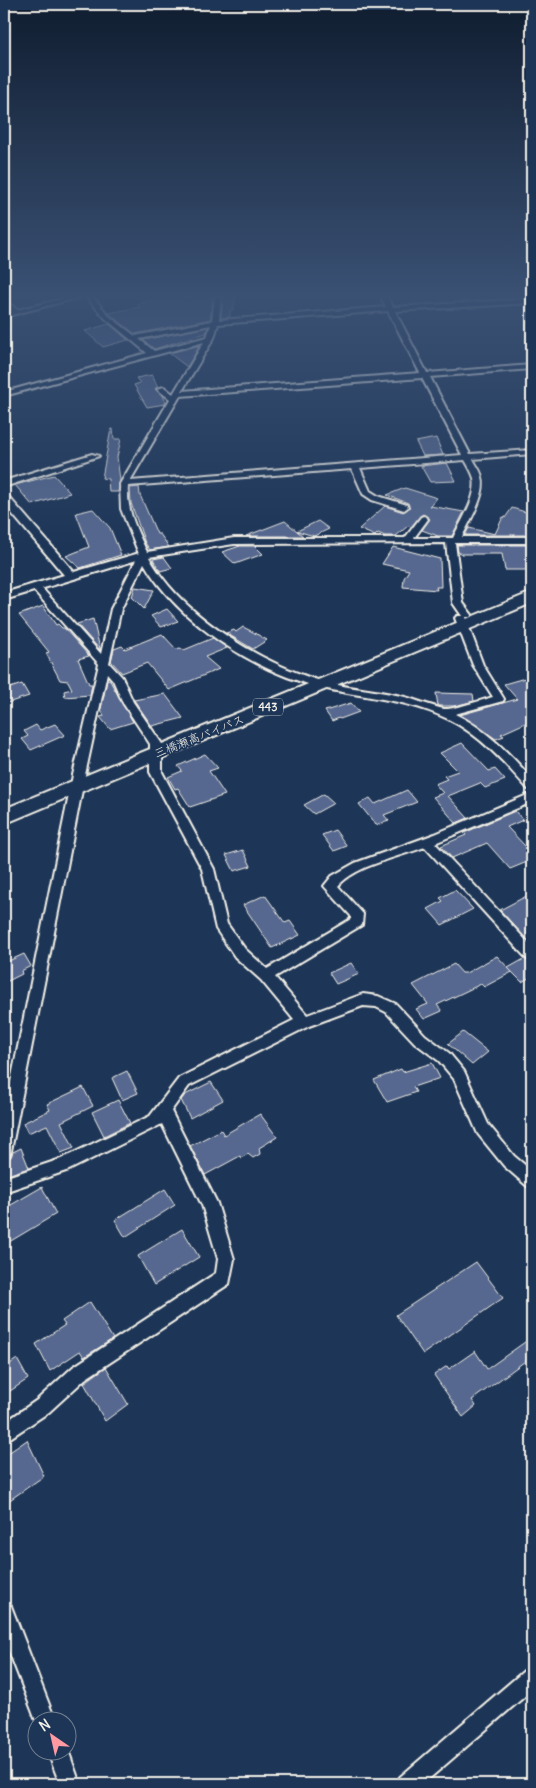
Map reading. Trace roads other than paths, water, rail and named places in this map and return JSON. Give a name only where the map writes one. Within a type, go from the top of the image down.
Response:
[{"type":"highway","name":"三橋瀬高バイパス","points":[[4,817],[78,781],[317,682],[532,588]]},
{"type":"highway","name":"三橋瀬高バイパス","points":[[463,619],[532,597]]},
{"type":"highway","name":"三橋瀬高バイパス","points":[[4,806],[78,781]]},
{"type":"street","points":[[4,394],[53,380]]},
{"type":"street","points":[[185,380],[124,484],[122,495],[125,510],[143,555],[154,574],[200,623],[222,639],[263,662],[317,682],[409,702],[454,717],[484,738],[532,786]]},
{"type":"street","points":[[161,389],[176,396],[351,380]]},
{"type":"street","points":[[427,380],[478,477],[479,485],[453,541],[458,603],[478,666],[499,699],[444,713]]},
{"type":"street","points":[[124,484],[532,452]]},
{"type":"street","points":[[4,484],[95,456]]},
{"type":"street","points":[[355,466],[366,492],[374,498],[404,507]]},
{"type":"street","points":[[4,498],[71,576]]},
{"type":"street","points":[[407,541],[424,519]]},
{"type":"street","points":[[4,597],[143,555],[200,544],[234,541],[532,540]]},
{"type":"street","points":[[4,1151],[103,662],[116,609],[143,555]]},
{"type":"street","points":[[36,587],[118,680],[128,703],[157,748],[156,772],[208,869],[221,925],[240,953],[266,976],[304,1022]]},
{"type":"street","points":[[266,976],[357,921],[357,914],[330,886],[334,880],[374,861],[427,842],[532,797]]},
{"type":"street","points":[[427,842],[532,955]]},
{"type":"street","points":[[4,1185],[64,1165],[155,1121],[184,1082],[304,1022],[363,1000],[378,1002],[391,1008],[420,1039],[444,1057],[459,1075],[483,1129],[509,1161],[532,1181]]},
{"type":"street","points":[[4,1433],[43,1406],[79,1373],[223,1278],[226,1259],[209,1203],[163,1111]]},
{"type":"street","points":[[4,1613],[41,1710]]},
{"type":"street","points":[[407,1784],[532,1677]]},
{"type":"street","points":[[61,1760],[70,1784]]}]
